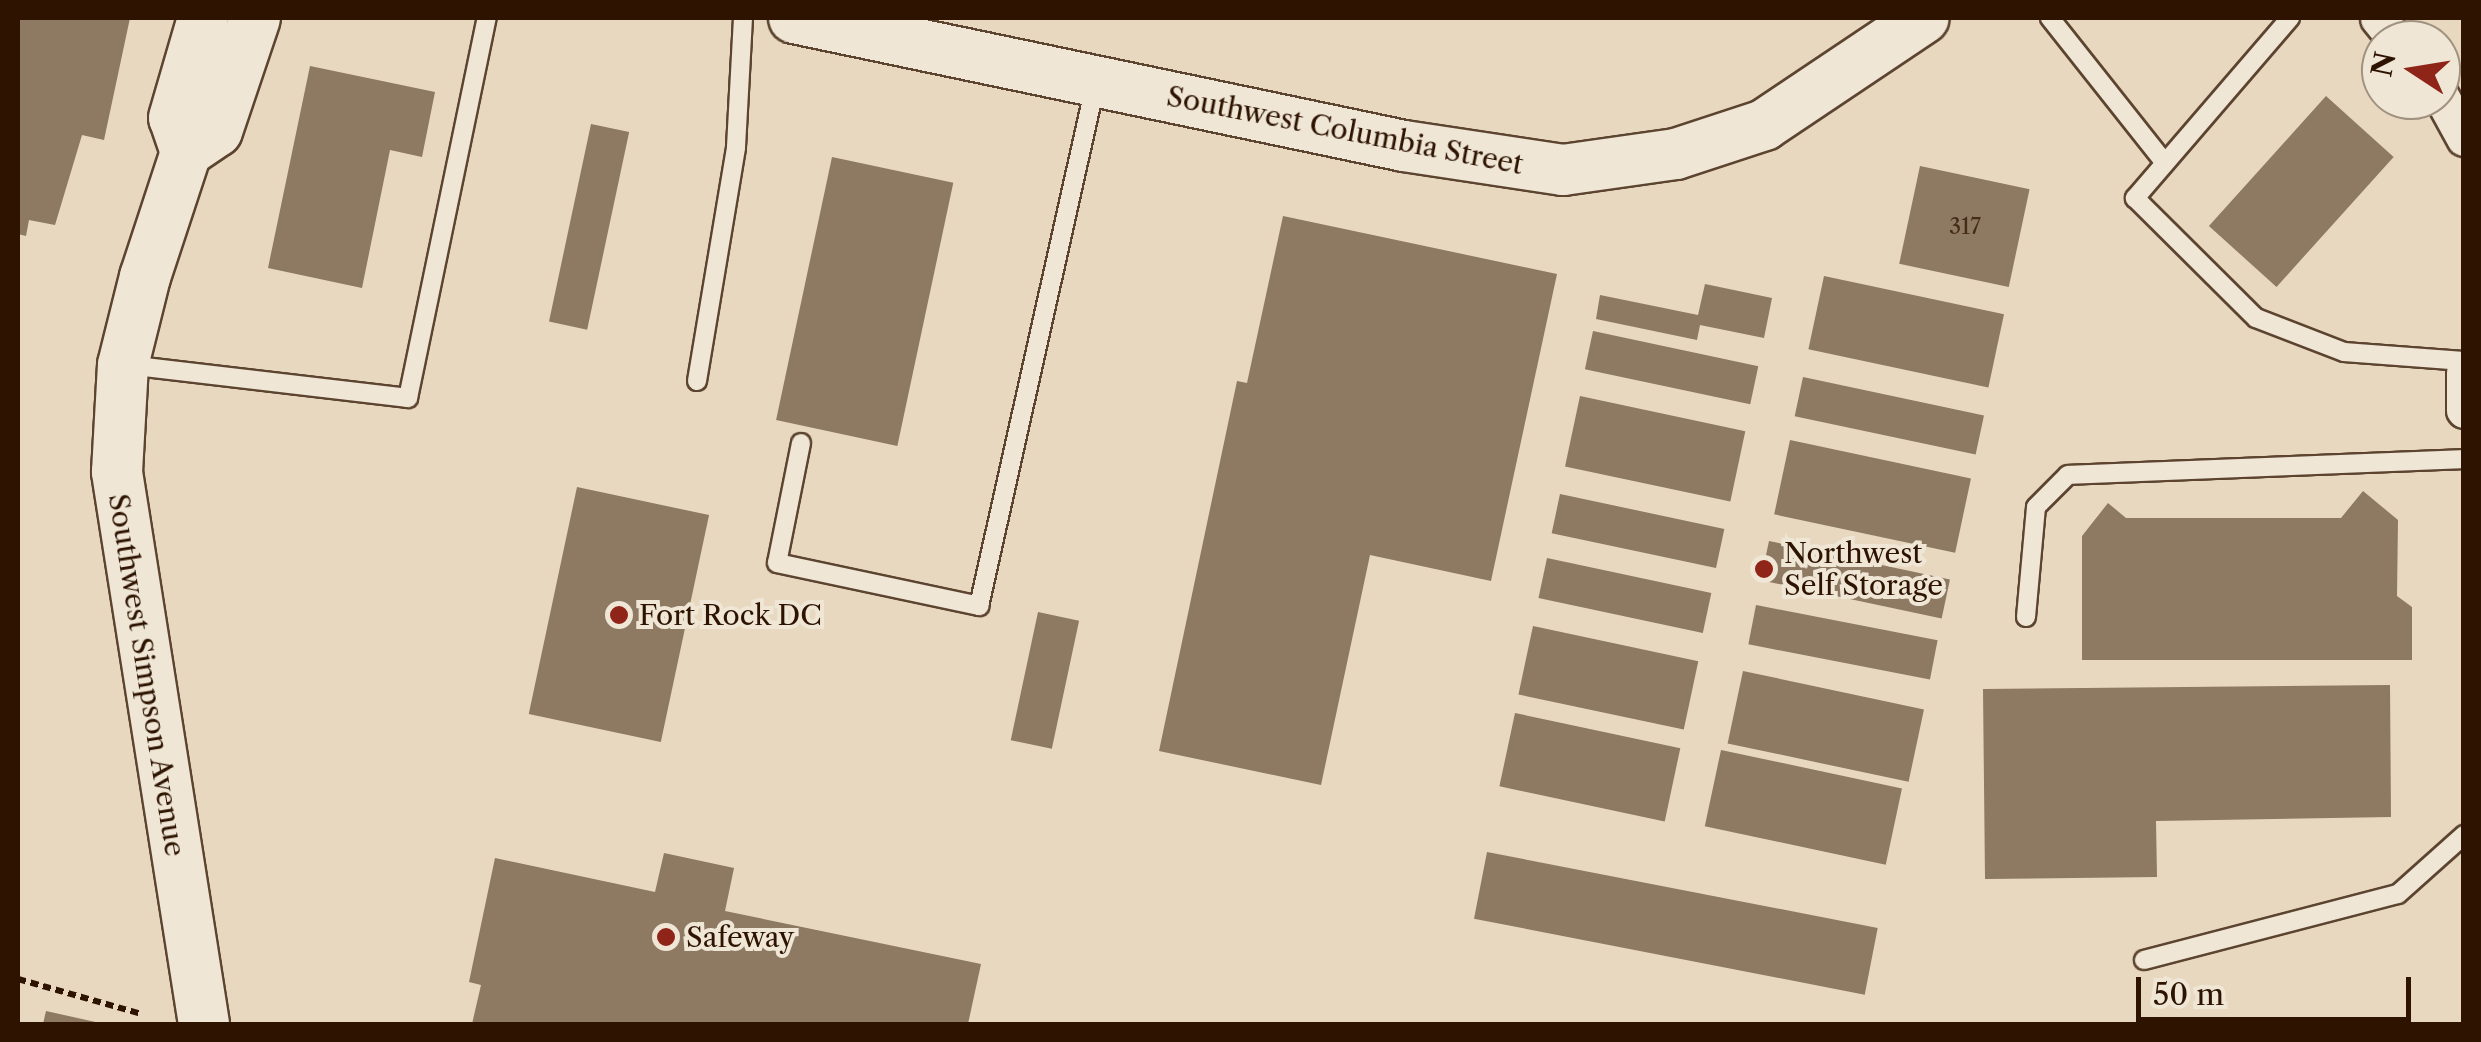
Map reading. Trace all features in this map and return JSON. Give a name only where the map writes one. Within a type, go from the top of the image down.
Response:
[{"type":"street","name":"Southwest Simpson Avenue","points":[[202,18],[174,118],[186,152],[122,364],[117,472],[130,590],[204,1024]]},
{"type":"street","name":"Southwest Simpson Avenue","points":[[186,152],[217,131],[255,18]]},
{"type":"street","name":"Southwest Columbia Street","points":[[794,18],[1504,164],[1600,167],[1764,125],[1924,18]]},
{"type":"street","points":[[2464,373],[2464,410]]},
{"type":"lane","points":[[122,364],[408,398],[487,18]]},
{"type":"lane","points":[[697,381],[736,147],[743,18]]},
{"type":"lane","points":[[2050,18],[2166,163]]},
{"type":"lane","points":[[2290,18],[2136,198],[2256,318],[2344,352],[2464,362]]},
{"type":"lane","points":[[801,443],[776,563],[979,606],[1096,81]]},
{"type":"lane","points":[[2026,617],[2036,507],[2068,475],[2464,459]]},
{"type":"lane","points":[[2144,960],[2398,894],[2464,836]]},
{"type":"path","points":[[18,979],[142,1014]]},
{"type":"building","points":[[18,18],[130,18],[104,140],[82,135],[55,225],[29,220],[26,236],[18,234]]},
{"type":"building","points":[[310,66],[435,92],[422,157],[390,150],[362,288],[268,268]]},
{"type":"building","points":[[2326,96],[2394,157],[2277,287],[2209,226]]},
{"type":"building","points":[[591,124],[629,132],[587,330],[549,322]]},
{"type":"building","points":[[832,157],[953,183],[897,446],[776,420]]},
{"type":"building","points":[[1920,166],[2030,189],[2009,287],[1899,264]]},
{"type":"building","points":[[1283,216],[1557,274],[1491,581],[1370,555],[1321,785],[1159,751],[1237,381],[1247,383]]},
{"type":"building","points":[[1824,276],[2004,314],[1988,388],[1808,349]]},
{"type":"building","points":[[1705,284],[1772,298],[1764,338],[1700,325],[1697,340],[1596,319],[1600,295],[1698,315]]},
{"type":"building","points":[[1593,331],[1758,366],[1750,404],[1585,369]]},
{"type":"building","points":[[1803,377],[1984,415],[1976,455],[1795,416]]},
{"type":"building","points":[[1580,396],[1745,431],[1730,502],[1565,466]]},
{"type":"building","points":[[1790,440],[1971,478],[1955,553],[1774,514]]},
{"type":"building","name":"Fort Rock DC","points":[[577,487],[709,515],[661,742],[529,714]]},
{"type":"building","points":[[2363,491],[2398,520],[2397,596],[2412,607],[2412,660],[2082,660],[2082,536],[2108,503],[2126,518],[2341,518]]},
{"type":"building","points":[[1560,494],[1724,529],[1716,568],[1552,533]]},
{"type":"building","points":[[1769,541],[1950,579],[1942,619],[1761,580]]},
{"type":"building","points":[[1547,558],[1711,593],[1703,633],[1538,598]]},
{"type":"building","points":[[1756,605],[1938,640],[1930,680],[1748,644]]},
{"type":"building","points":[[1038,612],[1079,621],[1052,749],[1011,740]]},
{"type":"building","points":[[1533,626],[1698,661],[1684,730],[1518,694]]},
{"type":"building","points":[[1743,671],[1924,709],[1909,782],[1728,743]]},
{"type":"building","points":[[2390,685],[2391,817],[2156,821],[2157,877],[1985,879],[1983,689]]},
{"type":"building","points":[[1515,713],[1680,748],[1665,821],[1499,786]]},
{"type":"building","points":[[1721,750],[1902,788],[1886,865],[1705,826]]},
{"type":"building","points":[[1487,852],[1878,928],[1865,995],[1474,919]]},
{"type":"building","name":"Safeway","points":[[664,853],[734,868],[725,911],[981,964],[968,1024],[472,1024],[481,985],[469,982],[495,858],[655,892]]},
{"type":"building","points":[[46,1011],[100,1023],[100,1024],[43,1024]]},
{"type":"place","name":"Northwest Self Storage","points":[[1764,569]]},
{"type":"place","name":"Fort Rock DC","points":[[619,615]]},
{"type":"place","name":"Safeway","points":[[666,937]]}]
